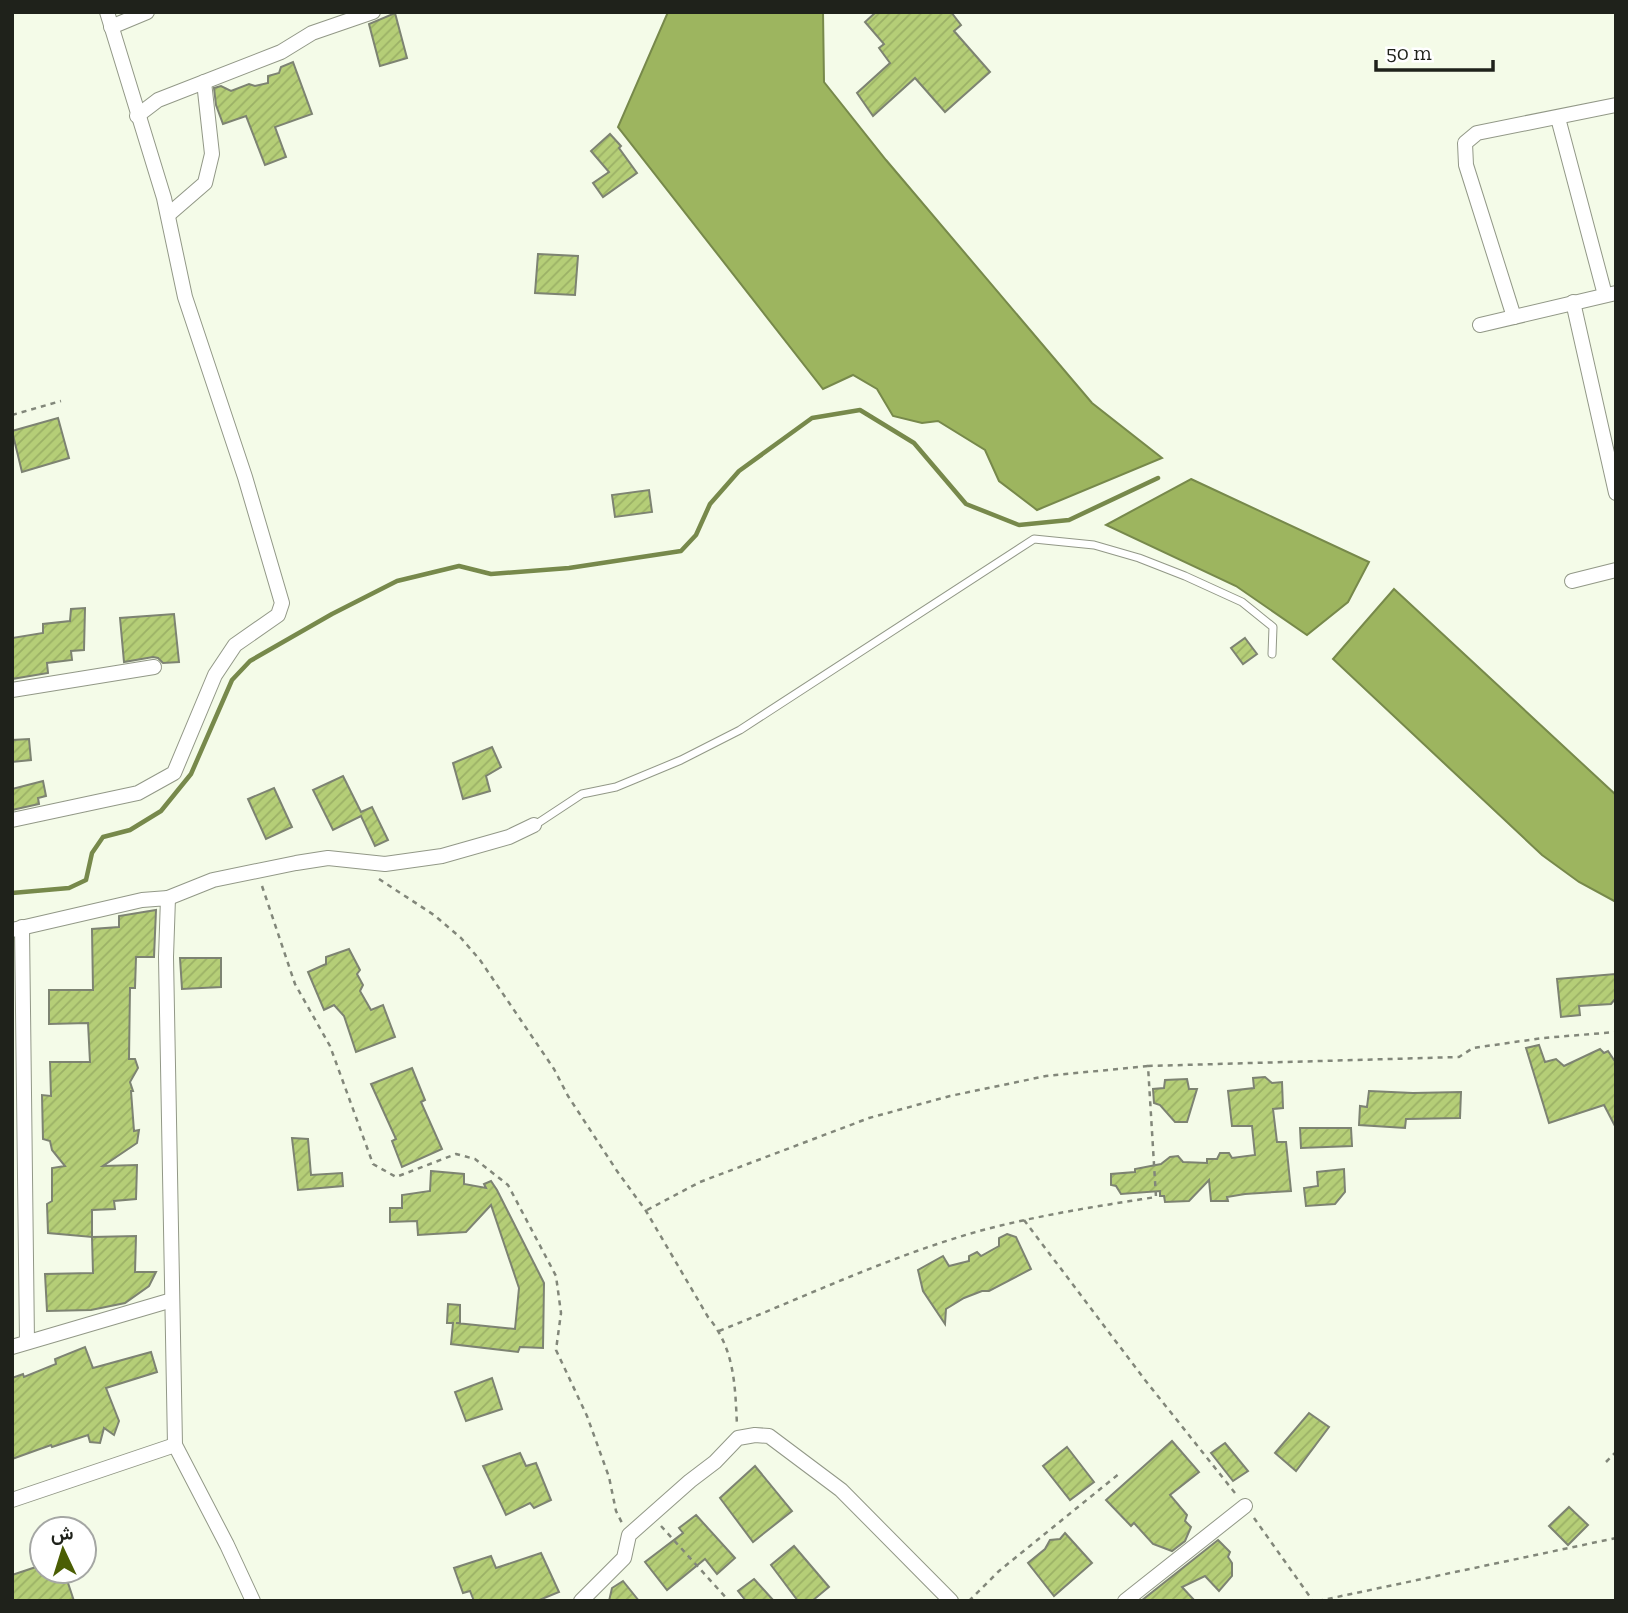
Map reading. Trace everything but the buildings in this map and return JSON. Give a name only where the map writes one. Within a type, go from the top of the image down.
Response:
[{"type":"street","points":[[12,820],[138,793],[174,773],[215,676],[236,645],[278,615],[282,603],[245,477],[185,297],[168,215],[107,12]]},
{"type":"street","points":[[111,27],[147,12]]},
{"type":"street","points":[[137,116],[158,100],[282,52],[312,33],[373,12]]},
{"type":"street","points":[[168,215],[205,183],[212,154],[204,82]]},
{"type":"street","points":[[1514,317],[1466,165],[1465,143],[1476,133],[1616,105]]},
{"type":"street","points":[[1480,325],[1610,294],[1558,118]]},
{"type":"street","points":[[1573,302],[1616,493]]},
{"type":"street","points":[[1572,580],[1616,570]]},
{"type":"street","points":[[12,690],[154,667]]},
{"type":"street","points":[[27,1342],[17,928],[142,900],[168,898],[213,880],[328,858],[385,864],[442,856],[509,837],[534,825]]},
{"type":"street","points":[[168,898],[166,957],[175,1445],[253,1601]]},
{"type":"street","points":[[12,1347],[172,1300]]},
{"type":"street","points":[[581,1601],[624,1558],[629,1535],[715,1462],[738,1438],[755,1435],[769,1436],[841,1490],[951,1601]]},
{"type":"street","points":[[12,1500],[175,1445]]},
{"type":"street","points":[[1125,1601],[1245,1506]]},
{"type":"lane","points":[[534,825],[582,794],[626,782],[681,760],[740,730],[1034,538],[1094,545],[1139,558],[1241,602],[1273,627],[1272,654]]},
{"type":"path","points":[[12,415],[61,401]]},
{"type":"path","points":[[258,872],[295,984],[330,1046],[373,1164],[396,1177],[456,1154],[475,1159],[508,1185],[556,1276],[561,1313],[556,1350],[587,1416],[608,1477],[616,1511],[629,1535]]},
{"type":"path","points":[[373,876],[434,915],[461,938],[480,960],[554,1069],[568,1096],[617,1171],[646,1210],[727,1348],[737,1392],[738,1438]]},
{"type":"path","points":[[646,1210],[700,1182],[869,1118],[950,1096],[1046,1076],[1148,1066],[1460,1057],[1473,1048],[1543,1038],[1616,1032]]},
{"type":"path","points":[[719,1331],[904,1255],[982,1230],[1156,1197],[1148,1066]]},
{"type":"path","points":[[1024,1220],[1316,1601],[1616,1538]]},
{"type":"path","points":[[1606,1462],[1616,1452]]},
{"type":"path","points":[[969,1601],[999,1571],[1120,1473]]},
{"type":"path","points":[[652,1516],[729,1601]]},
{"type":"shaded area","points":[[668,12],[823,12],[824,82],[886,160],[1092,403],[1162,458],[1037,510],[999,481],[985,450],[938,421],[922,423],[893,416],[877,389],[853,375],[823,389],[618,127]]},
{"type":"shaded area","points":[[1191,479],[1369,562],[1348,602],[1307,635],[1236,586],[1106,525]]},
{"type":"shaded area","points":[[1394,589],[1616,795],[1616,902],[1579,882],[1542,855],[1333,659]]},
{"type":"waterway","points":[[12,893],[69,888],[86,880],[92,853],[103,837],[130,830],[161,811],[191,774],[232,680],[250,661],[397,581],[459,566],[491,574],[569,568],[681,551],[696,535],[710,504],[739,471],[812,418],[860,410],[914,443],[966,504],[1019,525],[1069,520],[1158,478]]}]
